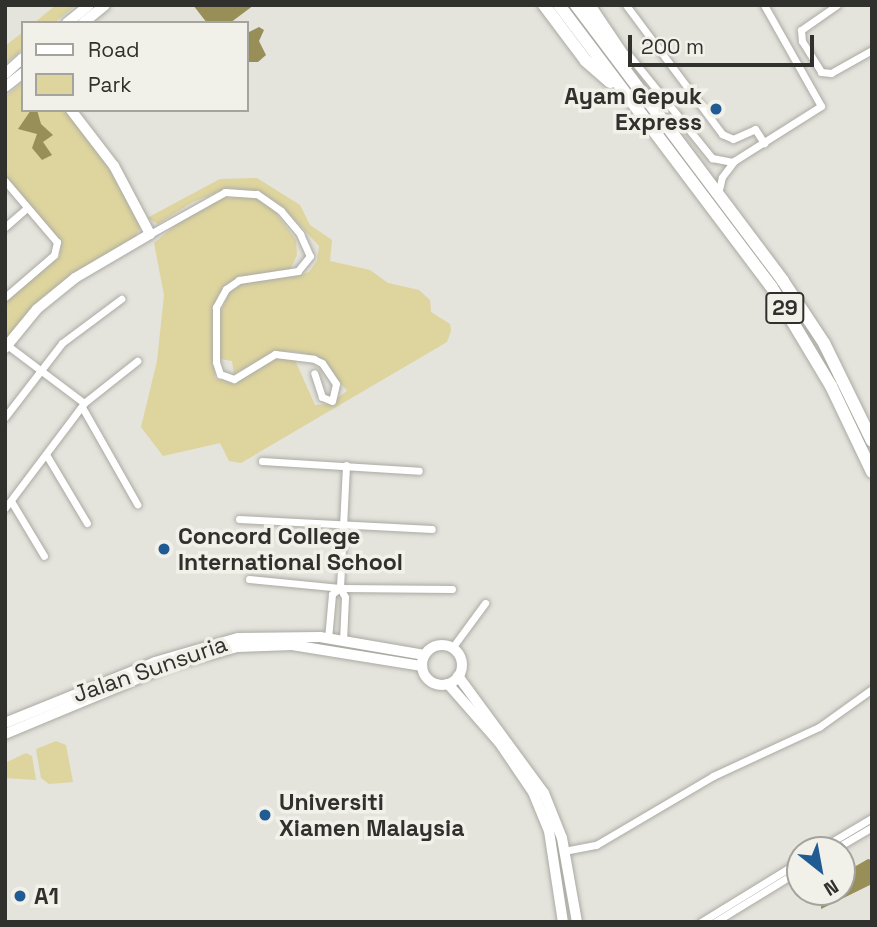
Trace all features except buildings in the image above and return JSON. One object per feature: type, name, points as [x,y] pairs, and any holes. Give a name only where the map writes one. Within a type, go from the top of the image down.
[{"type":"highway","points":[[544,5],[586,61],[635,106]]},
{"type":"highway","name":"29","points":[[558,5],[777,295],[831,386],[872,472]]},
{"type":"highway","name":"29","points":[[576,5],[653,105],[824,343],[872,441]]},
{"type":"highway","points":[[589,5],[613,36],[653,105]]},
{"type":"street","points":[[69,21],[89,5]]},
{"type":"street","points":[[626,5],[722,134],[733,139],[755,129],[764,144]]},
{"type":"street","points":[[718,195],[722,177],[733,162],[821,106],[764,5]]},
{"type":"street","points":[[836,5],[801,30],[802,41],[821,72],[838,71],[872,50]]},
{"type":"street","points":[[88,21],[103,7]]},
{"type":"street","points":[[613,36],[712,158],[733,162]]},
{"type":"street","points":[[5,74],[21,60]]},
{"type":"street","points":[[5,90],[21,75]]},
{"type":"street","points":[[5,90],[21,80]]},
{"type":"street","points":[[73,112],[114,166],[150,234]]},
{"type":"street","points":[[5,181],[55,236],[54,255],[5,297]]},
{"type":"street","points":[[137,504],[83,405],[42,369],[6,346],[37,310],[75,278],[225,192],[257,194],[281,211],[300,234],[310,256],[298,271],[239,280],[226,289],[216,307],[216,362],[220,374],[234,379],[275,354],[314,359],[336,384],[332,401],[322,397],[314,373]]},
{"type":"street","points":[[5,227],[27,208]]},
{"type":"street","points":[[5,417],[78,327],[121,299]]},
{"type":"street","points":[[44,556],[8,504],[47,456],[83,405],[137,361]]},
{"type":"street","points":[[47,456],[86,523]]},
{"type":"street","points":[[262,461],[419,471]]},
{"type":"street","points":[[343,641],[345,597],[340,588],[346,465]]},
{"type":"street","points":[[239,519],[432,529]]},
{"type":"street","points":[[249,579],[340,588],[452,589]]},
{"type":"street","points":[[328,639],[332,594],[340,588]]},
{"type":"street","points":[[452,648],[485,603]]},
{"type":"street","name":"Jalan Sunsuria","points":[[5,723],[156,662],[221,641],[254,635],[328,639],[424,655]]},
{"type":"street","name":"Jalan Sunsuria","points":[[5,734],[168,666],[237,647],[292,645],[422,666]]},
{"type":"street","points":[[448,684],[458,676],[462,663],[452,648],[440,645],[424,655],[422,666],[431,682],[448,684],[506,752],[538,803],[551,841],[563,922]]},
{"type":"street","points":[[458,676],[528,766],[559,827],[579,922]]},
{"type":"street","points":[[564,850],[596,845],[713,776],[819,727],[872,689]]},
{"type":"street","points":[[842,836],[872,818]]},
{"type":"street","points":[[856,836],[872,827]]},
{"type":"street","points":[[701,922],[786,870]]},
{"type":"street","points":[[715,922],[786,879]]},
{"type":"green space","points":[[56,5],[76,5],[56,21],[36,21]]},
{"type":"green space","points":[[21,34],[21,51],[5,64],[5,46]]},
{"type":"green space","points":[[21,84],[21,112],[68,112],[103,154],[140,220],[140,228],[135,237],[64,281],[5,341],[5,302],[60,256],[61,242],[5,176],[5,97]]},
{"type":"green space","points":[[257,178],[300,205],[310,225],[332,240],[330,261],[370,270],[388,283],[419,290],[430,300],[431,312],[450,324],[451,331],[447,342],[241,463],[229,461],[220,443],[163,456],[141,427],[157,361],[164,295],[154,243],[183,219],[223,198],[253,197],[273,209],[296,240],[297,255],[290,270],[236,278],[218,294],[212,328],[215,378],[234,384],[279,357],[295,360],[315,405],[329,404],[347,391],[319,358],[297,352],[274,351],[234,374],[232,361],[220,359],[219,316],[230,290],[245,283],[309,272],[317,261],[319,246],[283,207],[261,192],[228,188],[193,202],[158,224],[147,218],[220,179]]},
{"type":"green space","points":[[56,741],[66,745],[73,782],[49,784],[41,778],[36,749]]},
{"type":"green space","points":[[26,753],[32,756],[36,780],[5,778],[5,763]]},
{"type":"shaded area","points":[[193,5],[254,5],[233,21],[205,21]]},
{"type":"shaded area","points":[[259,27],[264,30],[259,41],[266,55],[258,62],[248,62],[248,32]]},
{"type":"shaded area","points":[[30,112],[38,112],[41,124],[53,135],[43,142],[52,155],[42,160],[32,148],[37,134],[18,129]]},
{"type":"shaded area","points":[[868,859],[872,860],[872,884],[856,892],[856,866]]},
{"type":"place","name":"Ayam Gepuk Express","points":[[716,109]]},
{"type":"place","name":"Concord College International School","points":[[164,549]]},
{"type":"place","name":"Universiti Xiamen Malaysia","points":[[265,815]]},
{"type":"place","name":"A1","points":[[20,896]]}]
